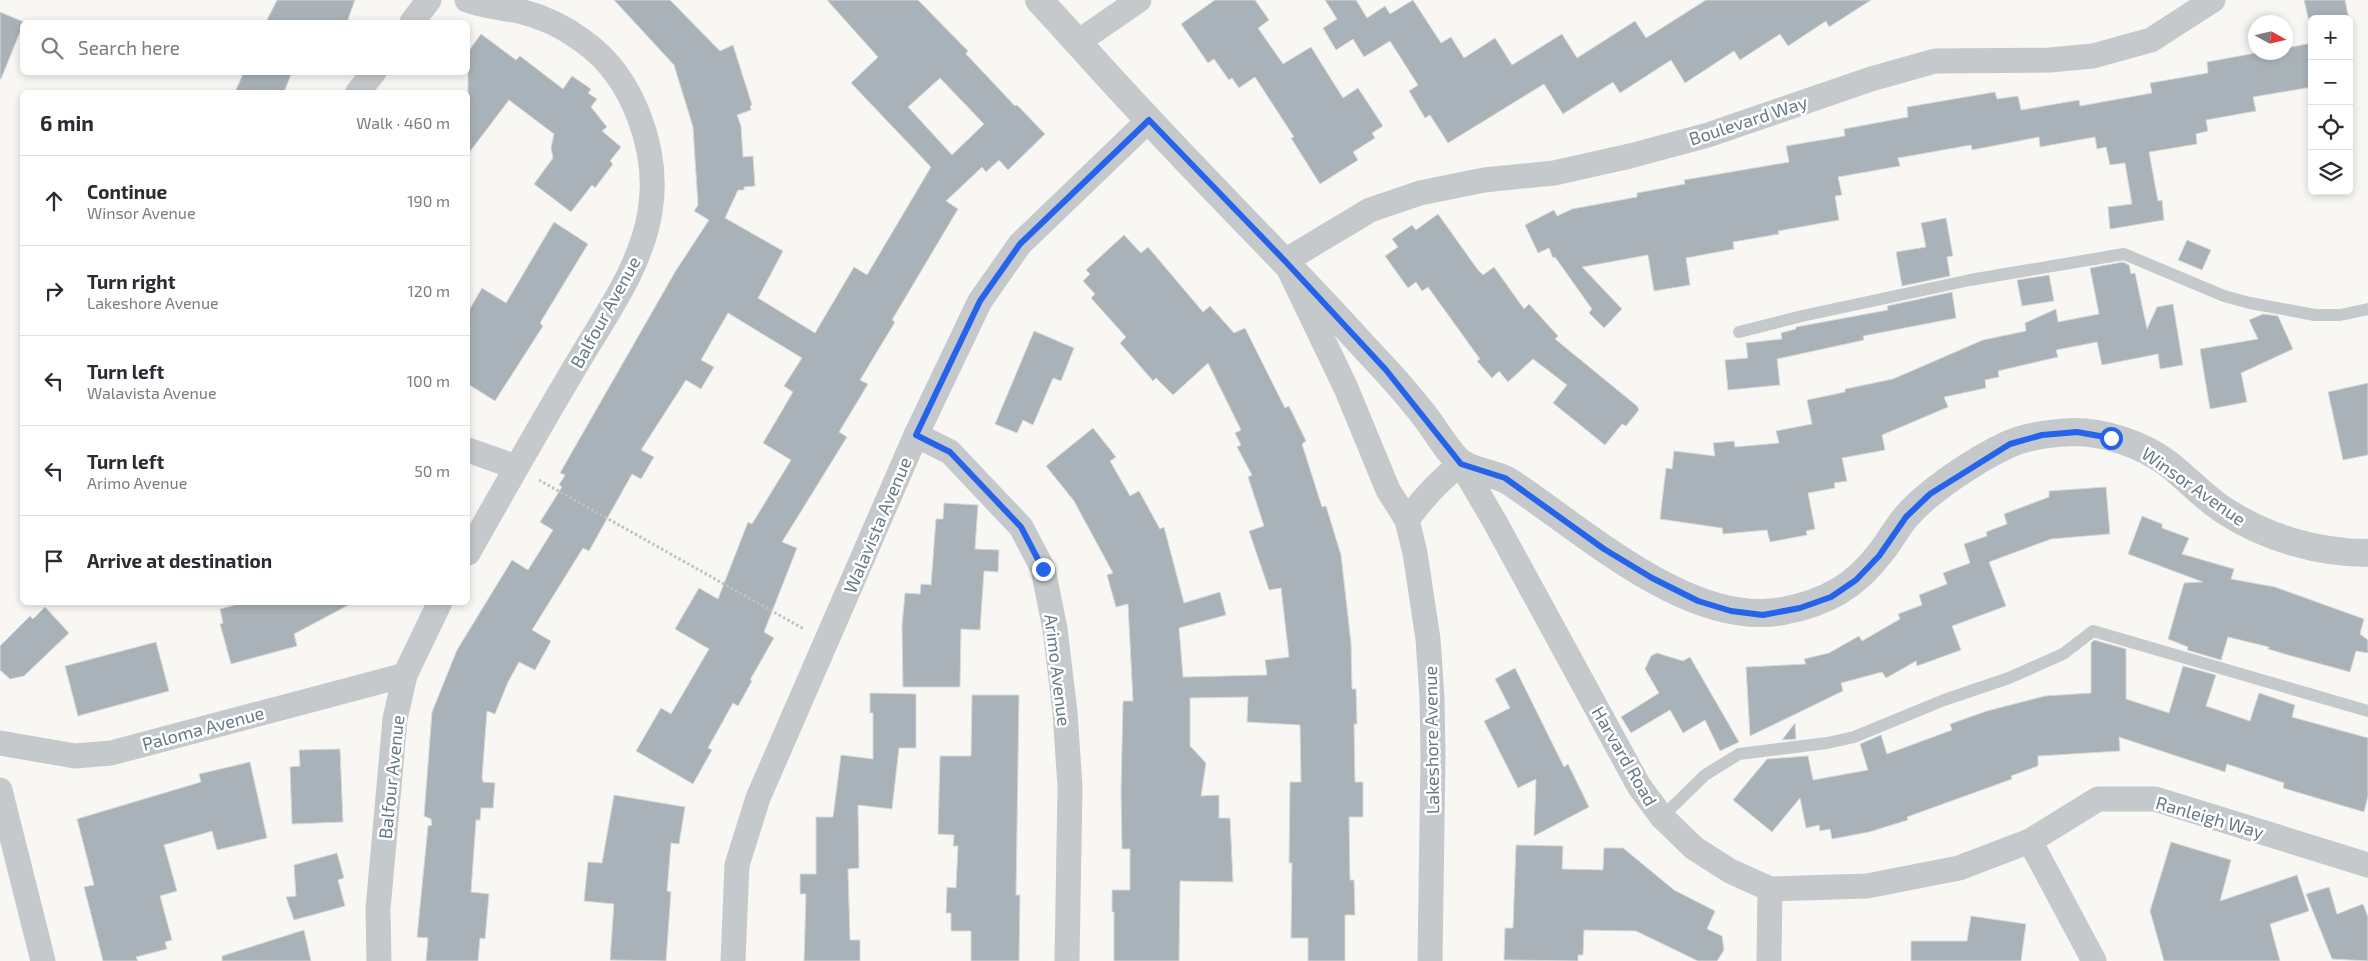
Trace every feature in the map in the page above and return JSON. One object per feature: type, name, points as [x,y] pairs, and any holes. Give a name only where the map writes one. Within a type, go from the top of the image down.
[{"type":"street","points":[[414,20],[429,0]]},
{"type":"street","name":"Balfour Avenue","points":[[467,0],[522,12],[554,22],[585,42],[612,70],[638,110],[652,165],[650,212],[640,250],[614,300],[470,550]]},
{"type":"street","name":"Lakeshore Avenue","points":[[1039,0],[1149,120],[1285,261],[1386,370],[1461,464]]},
{"type":"street","points":[[1078,42],[1139,0]]},
{"type":"street","name":"Boulevard Way","points":[[1285,261],[1370,210],[1420,193],[1484,180],[1554,173],[1630,156],[1708,134],[1871,79],[1935,61],[2050,60],[2093,56],[2151,40],[2213,0]]},
{"type":"street","points":[[360,90],[372,75]]},
{"type":"street","name":"Walavista Avenue","points":[[733,961],[737,865],[758,798],[916,435],[980,301],[1020,244],[1149,120]]},
{"type":"street","name":"Lakeshore Avenue","points":[[1285,261],[1346,388],[1388,490],[1407,520],[1415,553],[1428,639],[1432,698],[1430,961]]},
{"type":"street","name":"Winsor Avenue","points":[[1461,464],[1505,478],[1604,549],[1652,578],[1698,601],[1731,611],[1763,615],[1800,608],[1831,597],[1856,580],[1879,556],[1906,517],[1930,494],[2010,444],[2042,435],[2077,432],[2111,438],[2141,447],[2165,462],[2221,509],[2251,526],[2284,539],[2318,548],[2368,553]]},
{"type":"street","name":"Arimo Avenue","points":[[916,435],[950,452],[1021,527],[1043,569],[1055,629],[1065,712],[1070,787],[1067,961]]},
{"type":"street","points":[[470,451],[516,468]]},
{"type":"street","points":[[1407,520],[1443,477],[1461,464]]},
{"type":"street","name":"Harvard Road","points":[[1461,464],[1495,522],[1639,786],[1662,817],[1694,848],[1730,871],[1770,889],[1867,886],[1959,868],[2030,841]]},
{"type":"street","name":"Balfour Avenue","points":[[379,961],[378,909],[395,719],[404,675],[439,605]]},
{"type":"street","name":"Paloma Avenue","points":[[0,743],[74,756],[111,753],[404,675]]},
{"type":"street","points":[[0,790],[43,961]]},
{"type":"street","name":"Ranleigh Way","points":[[2030,841],[2098,799],[2155,799],[2368,865]]},
{"type":"street","points":[[2030,841],[2094,961]]},
{"type":"street","points":[[1769,961],[1770,889]]},
{"type":"lane","points":[[1739,332],[1802,316],[1970,280],[2124,254],[2224,296],[2259,305],[2315,315],[2340,315],[2368,309]]},
{"type":"lane","points":[[1662,817],[1705,775],[1739,754],[1827,743],[1854,737],[1944,700],[2009,678],[2063,654],[2093,631],[2368,711]]},
{"type":"path","points":[[516,468],[826,642]]},
{"type":"building","points":[[277,0],[355,0],[348,20],[267,20]]},
{"type":"building","points":[[614,0],[670,0],[720,51],[733,45],[752,105],[750,106],[751,110],[737,115],[741,126],[743,157],[753,156],[755,186],[744,187],[744,190],[738,190],[725,218],[783,251],[758,298],[815,333],[854,267],[867,275],[931,167],[851,83],[878,57],[827,0],[918,0],[968,51],[966,54],[1015,106],[1017,105],[1045,134],[1008,170],[999,160],[986,172],[982,167],[946,201],[958,209],[892,320],[895,322],[860,380],[868,384],[839,432],[847,437],[782,542],[797,548],[764,632],[774,638],[750,680],[752,681],[738,706],[733,703],[708,748],[712,750],[693,784],[636,751],[661,708],[671,714],[709,649],[675,629],[699,588],[718,599],[748,522],[752,524],[791,460],[763,443],[793,392],[784,386],[802,358],[728,313],[701,360],[714,367],[701,389],[686,380],[641,450],[654,457],[641,479],[632,474],[589,551],[583,548],[532,630],[551,641],[535,670],[519,662],[508,682],[495,714],[487,711],[482,778],[483,782],[495,783],[493,808],[481,808],[480,820],[476,820],[471,892],[489,894],[485,939],[480,938],[478,961],[426,961],[428,938],[417,937],[428,826],[432,825],[431,819],[424,816],[432,712],[457,650],[512,560],[528,570],[553,530],[540,522],[562,487],[559,485],[565,475],[560,473],[675,272],[709,220],[694,211],[698,205],[693,127],[674,65]],"holes":[[[940,78],[984,124],[952,155],[908,107]]]},
{"type":"building","points":[[1215,0],[1255,0],[1269,20],[1258,28],[1283,64],[1311,47],[1343,98],[1358,88],[1383,126],[1372,133],[1375,138],[1353,152],[1358,160],[1320,184],[1291,138],[1294,137],[1255,77],[1239,88],[1232,78],[1229,80],[1214,59],[1208,63],[1181,24]]},
{"type":"building","points":[[1325,0],[1356,0],[1367,18],[1385,6],[1390,14],[1413,0],[1441,43],[1451,37],[1464,58],[1495,38],[1512,65],[1562,34],[1577,58],[1635,21],[1646,38],[1706,0],[1871,0],[1829,27],[1826,21],[1788,46],[1780,34],[1740,60],[1734,51],[1685,83],[1671,60],[1620,93],[1613,82],[1563,114],[1544,84],[1448,143],[1430,115],[1425,118],[1409,91],[1418,85],[1390,41],[1364,57],[1353,39],[1336,50],[1323,28],[1337,19]]},
{"type":"building","points":[[2304,0],[2345,0],[2348,15],[2308,15],[2308,18]]},
{"type":"building","points":[[0,12],[20,20],[20,32],[0,79]]},
{"type":"building","points":[[481,34],[516,60],[520,56],[563,89],[572,76],[591,89],[588,93],[597,99],[591,107],[607,127],[602,131],[621,147],[610,161],[613,164],[595,188],[592,185],[571,212],[534,184],[553,158],[551,148],[554,134],[509,100],[470,151],[470,90],[468,90],[468,75],[470,75],[470,49]]},
{"type":"building","points":[[2308,44],[2308,88],[2253,97],[2256,111],[2206,120],[2208,131],[2196,134],[2197,144],[2149,152],[2158,201],[2162,200],[2164,220],[2110,229],[2108,207],[2132,204],[2125,163],[2110,165],[2106,147],[2097,149],[2095,137],[2040,147],[2039,137],[1972,150],[1971,145],[1898,158],[1900,166],[1838,177],[1842,195],[1835,196],[1839,220],[1778,231],[1779,234],[1733,242],[1734,249],[1686,258],[1690,285],[1654,291],[1648,255],[1582,267],[1622,309],[1604,328],[1589,313],[1592,309],[1555,257],[1553,258],[1549,248],[1538,253],[1525,225],[1554,210],[1557,216],[1572,209],[1637,197],[1637,193],[1685,184],[1684,180],[1789,162],[1786,146],[1845,136],[1844,129],[1908,117],[1907,107],[1995,92],[1997,99],[2018,96],[2021,110],[2079,100],[2080,106],[2152,93],[2150,83],[2208,73],[2207,62],[2248,54],[2248,60],[2293,60],[2293,47]]},
{"type":"building","points":[[243,75],[291,75],[285,90],[236,90]]},
{"type":"building","points":[[1438,214],[1483,275],[1494,267],[1524,309],[1529,304],[1558,336],[1555,339],[1637,406],[1639,410],[1626,426],[1622,424],[1605,445],[1553,403],[1567,385],[1533,359],[1508,382],[1499,371],[1492,378],[1477,361],[1480,359],[1428,287],[1422,291],[1416,282],[1408,288],[1385,256],[1398,247],[1392,239],[1412,225],[1416,230]]},
{"type":"building","points":[[1946,218],[1953,256],[1947,257],[1950,276],[1902,286],[1896,252],[1926,247],[1921,223]]},
{"type":"building","points":[[554,222],[588,244],[540,323],[543,326],[495,401],[470,385],[470,309],[482,288],[506,303]]},
{"type":"building","points":[[1124,235],[1141,253],[1148,247],[1203,312],[1210,306],[1234,333],[1245,328],[1285,408],[1289,406],[1306,441],[1302,444],[1322,507],[1326,506],[1341,555],[1351,643],[1352,689],[1356,689],[1357,724],[1354,724],[1355,782],[1363,782],[1363,817],[1349,817],[1350,880],[1354,880],[1355,915],[1345,915],[1345,961],[1308,961],[1308,938],[1291,938],[1292,863],[1289,863],[1290,782],[1301,782],[1300,725],[1247,722],[1248,697],[1190,698],[1190,746],[1206,763],[1201,796],[1219,795],[1219,818],[1230,818],[1233,882],[1180,881],[1179,961],[1114,961],[1112,890],[1130,890],[1130,849],[1122,849],[1121,791],[1123,701],[1133,701],[1128,604],[1116,607],[1107,575],[1113,573],[1074,501],[1046,466],[1093,428],[1116,457],[1110,461],[1130,496],[1139,491],[1160,529],[1164,527],[1184,603],[1220,592],[1226,615],[1179,628],[1183,677],[1267,675],[1265,660],[1289,657],[1281,588],[1269,590],[1249,531],[1264,526],[1248,477],[1252,475],[1237,447],[1241,445],[1235,433],[1241,430],[1208,363],[1173,395],[1156,378],[1153,381],[1120,343],[1126,337],[1091,298],[1095,294],[1083,281],[1090,274],[1086,270]]},
{"type":"building","points":[[2187,240],[2211,250],[2202,270],[2178,260]]},
{"type":"building","points":[[2123,262],[2129,265],[2131,274],[2135,273],[2147,329],[2157,307],[2173,304],[2183,365],[2160,369],[2158,354],[2102,365],[2097,342],[2056,350],[2058,357],[1998,371],[1999,377],[1985,380],[1986,388],[1944,397],[1948,407],[1882,435],[1885,450],[1842,458],[1847,481],[1834,483],[1835,488],[1808,493],[1815,529],[1806,531],[1807,535],[1770,542],[1767,530],[1723,534],[1722,528],[1660,519],[1666,468],[1672,469],[1674,451],[1715,456],[1713,443],[1734,441],[1735,447],[1779,443],[1776,431],[1812,424],[1807,400],[1845,392],[1845,389],[1893,379],[1983,340],[2026,331],[2025,323],[2056,309],[2058,322],[2099,314],[2090,268]]},
{"type":"building","points":[[2049,275],[2054,301],[2022,306],[2017,280]]},
{"type":"building","points":[[1952,292],[1956,318],[1863,336],[1864,340],[1777,359],[1780,385],[1728,390],[1725,360],[1748,358],[1746,343],[1782,339],[1781,333],[1796,329],[1796,327],[1888,310],[1887,306]]},
{"type":"building","points":[[2263,314],[2278,316],[2293,349],[2241,373],[2247,402],[2210,409],[2200,349],[2258,339],[2249,320]]},
{"type":"building","points":[[1034,331],[1074,348],[1061,381],[1053,378],[1033,425],[1023,420],[1017,433],[995,424]]},
{"type":"building","points":[[2368,383],[2368,455],[2343,460],[2328,392]]},
{"type":"building","points":[[2106,487],[2110,534],[2051,539],[1989,562],[2006,606],[1952,626],[1961,650],[1917,666],[1916,661],[1886,678],[1882,672],[1841,683],[1843,691],[1750,736],[1746,667],[1806,664],[1804,659],[1829,653],[1859,636],[1862,641],[1900,619],[1898,614],[1922,605],[1919,595],[1947,584],[1943,573],[1970,563],[1964,544],[1987,536],[1986,532],[2007,524],[2004,514],[2049,497],[2049,491]]},
{"type":"building","points":[[944,503],[978,505],[975,549],[999,550],[998,572],[984,571],[980,630],[961,629],[960,687],[903,687],[902,625],[905,593],[920,594],[921,584],[931,585],[936,519],[943,519]]},
{"type":"building","points":[[2142,516],[2162,524],[2162,528],[2189,538],[2182,554],[2234,569],[2231,579],[2275,587],[2364,619],[2360,634],[2368,640],[2368,653],[2356,651],[2350,672],[2268,649],[2269,647],[2228,637],[2221,660],[2187,650],[2188,647],[2168,639],[2184,583],[2203,582],[2128,554]]},
{"type":"building","points":[[235,605],[348,605],[294,634],[297,646],[231,664],[220,624],[223,623],[220,609]]},
{"type":"building","points":[[45,607],[69,633],[24,676],[10,679],[0,670],[0,646],[30,616],[33,619]]},
{"type":"building","points":[[2094,640],[2126,649],[2126,699],[2169,713],[2183,666],[2216,675],[2206,706],[2250,721],[2259,693],[2295,705],[2292,717],[2368,738],[2368,796],[2364,812],[2283,788],[2284,783],[2227,764],[2225,772],[2119,737],[2120,751],[2038,756],[2038,766],[2011,776],[2012,779],[1907,817],[1908,820],[1869,832],[1832,839],[1830,829],[1820,831],[1819,825],[1806,828],[1800,798],[1772,832],[1733,800],[1767,759],[1808,756],[1813,780],[1868,770],[1860,744],[1881,735],[1887,754],[1952,730],[1950,724],[1987,711],[2045,696],[2091,693],[2091,643]]},
{"type":"building","points":[[156,642],[169,691],[78,716],[65,666]]},
{"type":"building","points":[[1657,653],[1683,661],[1690,657],[1739,742],[1720,751],[1705,720],[1683,733],[1670,710],[1631,733],[1621,717],[1659,693],[1645,669],[1651,656]]},
{"type":"building","points":[[1515,668],[1564,767],[1568,764],[1589,807],[1534,836],[1536,779],[1518,788],[1484,721],[1510,708],[1495,679]]},
{"type":"building","points":[[870,693],[916,694],[916,748],[899,748],[892,809],[858,805],[859,868],[848,869],[850,940],[860,940],[860,961],[804,961],[806,894],[800,894],[800,874],[816,874],[816,817],[833,817],[841,755],[873,759],[873,713],[870,713]]},
{"type":"building","points":[[972,695],[1019,695],[1016,895],[1020,895],[1019,961],[971,961],[971,931],[951,931],[951,913],[946,913],[947,887],[956,888],[958,846],[953,846],[954,835],[938,834],[940,756],[971,756]]},
{"type":"building","points":[[1795,723],[1796,739],[1782,740]]},
{"type":"building","points":[[340,749],[343,822],[292,824],[290,767],[300,766],[299,750]]},
{"type":"building","points":[[250,762],[267,838],[217,850],[212,831],[164,845],[177,891],[160,896],[172,940],[165,942],[167,949],[136,957],[138,961],[103,961],[84,887],[94,885],[77,819],[201,782],[199,774]]},
{"type":"building","points":[[614,795],[685,807],[679,844],[671,843],[667,891],[671,892],[666,961],[610,960],[614,904],[584,901],[588,862],[602,863]]},
{"type":"building","points":[[2171,842],[2231,860],[2220,901],[2297,875],[2309,911],[2270,924],[2280,961],[2164,961],[2150,911]]},
{"type":"building","points":[[1516,845],[1563,846],[1562,869],[1603,870],[1604,848],[1623,848],[1674,890],[1715,911],[1707,929],[1722,936],[1724,950],[1717,961],[1698,961],[1636,931],[1584,930],[1583,955],[1578,955],[1578,961],[1504,960],[1505,928],[1513,928]]},
{"type":"building","points":[[337,853],[344,878],[338,880],[345,906],[294,920],[286,897],[296,896],[294,865]]},
{"type":"building","points":[[2329,887],[2337,914],[2363,904],[2368,917],[2368,961],[2332,959],[2306,894]]},
{"type":"building","points":[[1971,916],[2026,924],[2021,961],[1911,961],[1911,941],[1967,941]]},
{"type":"building","points":[[304,930],[311,961],[222,961],[222,956]]},
{"type":"route","points":[[1043,569],[1021,527],[950,452],[916,435],[980,301],[1020,244],[1149,120],[1285,261],[1386,370],[1461,464],[1505,478],[1604,549],[1652,578],[1698,601],[1731,611],[1763,615],[1800,608],[1831,597],[1856,580],[1879,556],[1906,517],[1930,494],[2010,444],[2042,435],[2077,432],[2111,438]]}]
